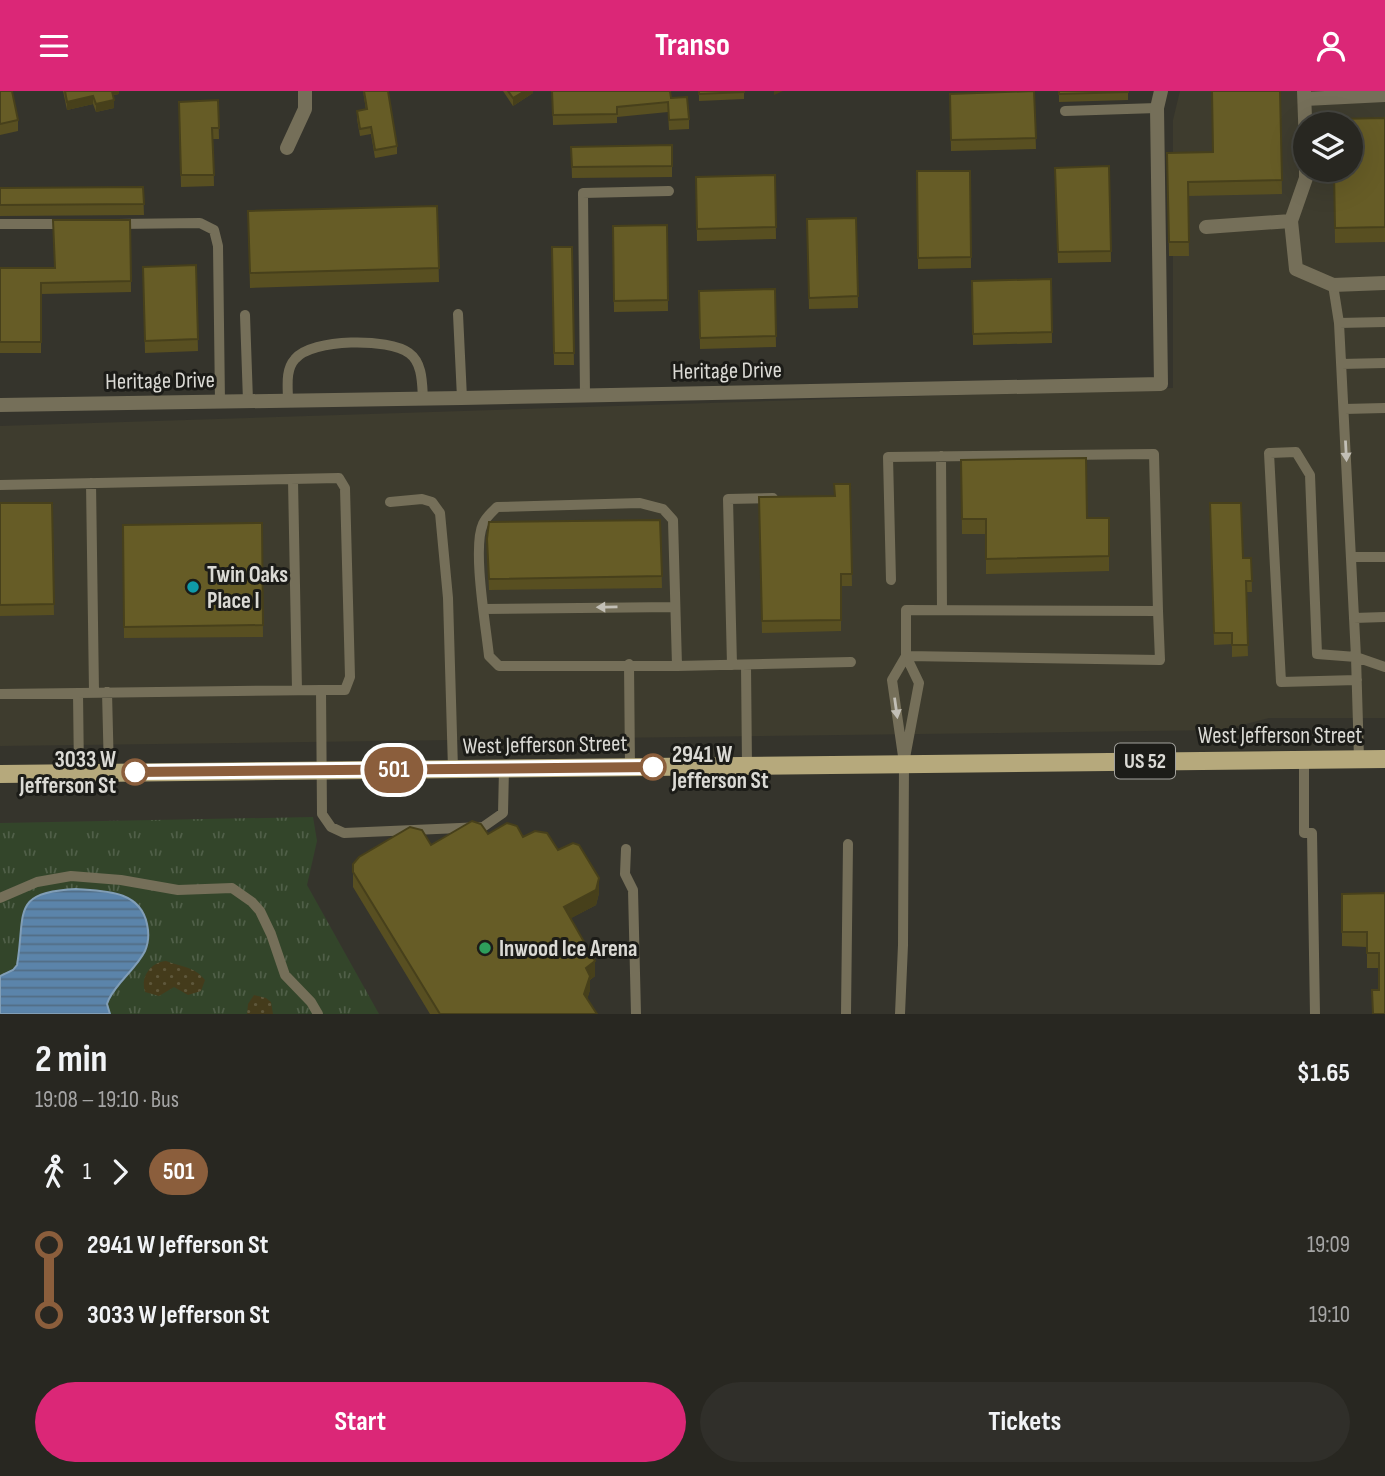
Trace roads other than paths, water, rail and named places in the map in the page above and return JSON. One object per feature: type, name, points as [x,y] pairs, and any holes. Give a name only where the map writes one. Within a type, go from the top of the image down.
[{"type":"main road","name":"West Jefferson Street","points":[[0,775],[1385,759]]},
{"type":"street","points":[[287,148],[305,109],[305,91]]},
{"type":"street","name":"Heritage Drive","points":[[0,405],[1161,384],[1157,108],[1161,91]]},
{"type":"street","points":[[1304,95],[1385,95]]},
{"type":"street","points":[[1305,182],[1291,221],[1296,269],[1333,285],[1385,283]]},
{"type":"street","points":[[1206,226],[1291,221]]},
{"type":"lane","points":[[1065,111],[1157,108]]},
{"type":"lane","points":[[585,396],[583,193],[669,191]]},
{"type":"lane","points":[[107,224],[200,223],[214,230],[218,246],[220,402]]},
{"type":"lane","points":[[0,225],[80,224]]},
{"type":"lane","points":[[1333,285],[1339,323],[1359,759]]},
{"type":"lane","points":[[458,314],[462,398]]},
{"type":"lane","points":[[245,316],[248,401]]},
{"type":"lane","points":[[1339,323],[1385,323]]},
{"type":"lane","points":[[288,401],[288,370],[295,358],[310,348],[366,342],[409,353],[419,365],[423,399]]},
{"type":"lane","points":[[1341,364],[1385,363]]},
{"type":"lane","points":[[1343,409],[1385,408]]},
{"type":"lane","points":[[1357,680],[1281,682],[1269,453],[1296,452],[1310,475],[1317,654],[1356,657],[1385,667]]},
{"type":"lane","points":[[891,580],[888,457],[1154,454],[1160,660],[906,656]]},
{"type":"lane","points":[[941,456],[942,610]]},
{"type":"lane","points":[[0,485],[339,478],[345,488],[349,677],[345,690],[0,694]]},
{"type":"lane","points":[[293,480],[297,690]]},
{"type":"lane","points":[[91,483],[94,692]]},
{"type":"lane","points":[[732,665],[728,499],[782,497]]},
{"type":"lane","points":[[390,502],[422,499],[432,502],[440,513],[448,598],[453,769]]},
{"type":"lane","points":[[677,666],[673,520],[663,509],[640,503],[497,507],[482,525],[479,557],[489,656],[499,666],[677,666],[851,662]]},
{"type":"lane","points":[[1351,557],[1385,557]]},
{"type":"lane","points":[[484,609],[675,607]]},
{"type":"lane","points":[[904,763],[919,683],[906,656],[906,610],[1158,611]]},
{"type":"lane","points":[[1354,618],[1385,617]]},
{"type":"lane","points":[[900,1014],[904,763],[892,680],[906,656]]},
{"type":"lane","points":[[629,664],[630,767]]},
{"type":"lane","points":[[746,665],[747,766]]},
{"type":"lane","points":[[321,690],[322,814],[331,827],[344,833],[483,827],[503,813],[504,769]]},
{"type":"lane","points":[[107,692],[108,773]]},
{"type":"lane","points":[[78,693],[79,773]]},
{"type":"lane","points":[[1304,760],[1304,833],[1312,833],[1315,1014]]},
{"type":"lane","points":[[846,1014],[848,844]]},
{"type":"lane","points":[[626,849],[625,873],[633,890],[636,1014]]},
{"type":"lane","points":[[0,898],[37,882],[71,876],[121,880],[178,890],[232,888],[253,902],[260,911],[285,975],[311,1002],[318,1014]]},
{"type":"water","points":[[76,889],[109,892],[129,899],[137,904],[147,924],[145,951],[109,999],[107,1004],[110,1014],[0,1014],[0,976],[17,965],[25,909],[40,895]]},
{"type":"place","name":"Twin Oaks Place I","points":[[193,587]]},
{"type":"place","name":"2941 W Jefferson St","points":[[653,767]]},
{"type":"place","name":"3033 W Jefferson St","points":[[135,772]]},
{"type":"place","name":"Inwood Ice Arena","points":[[485,948]]}]
